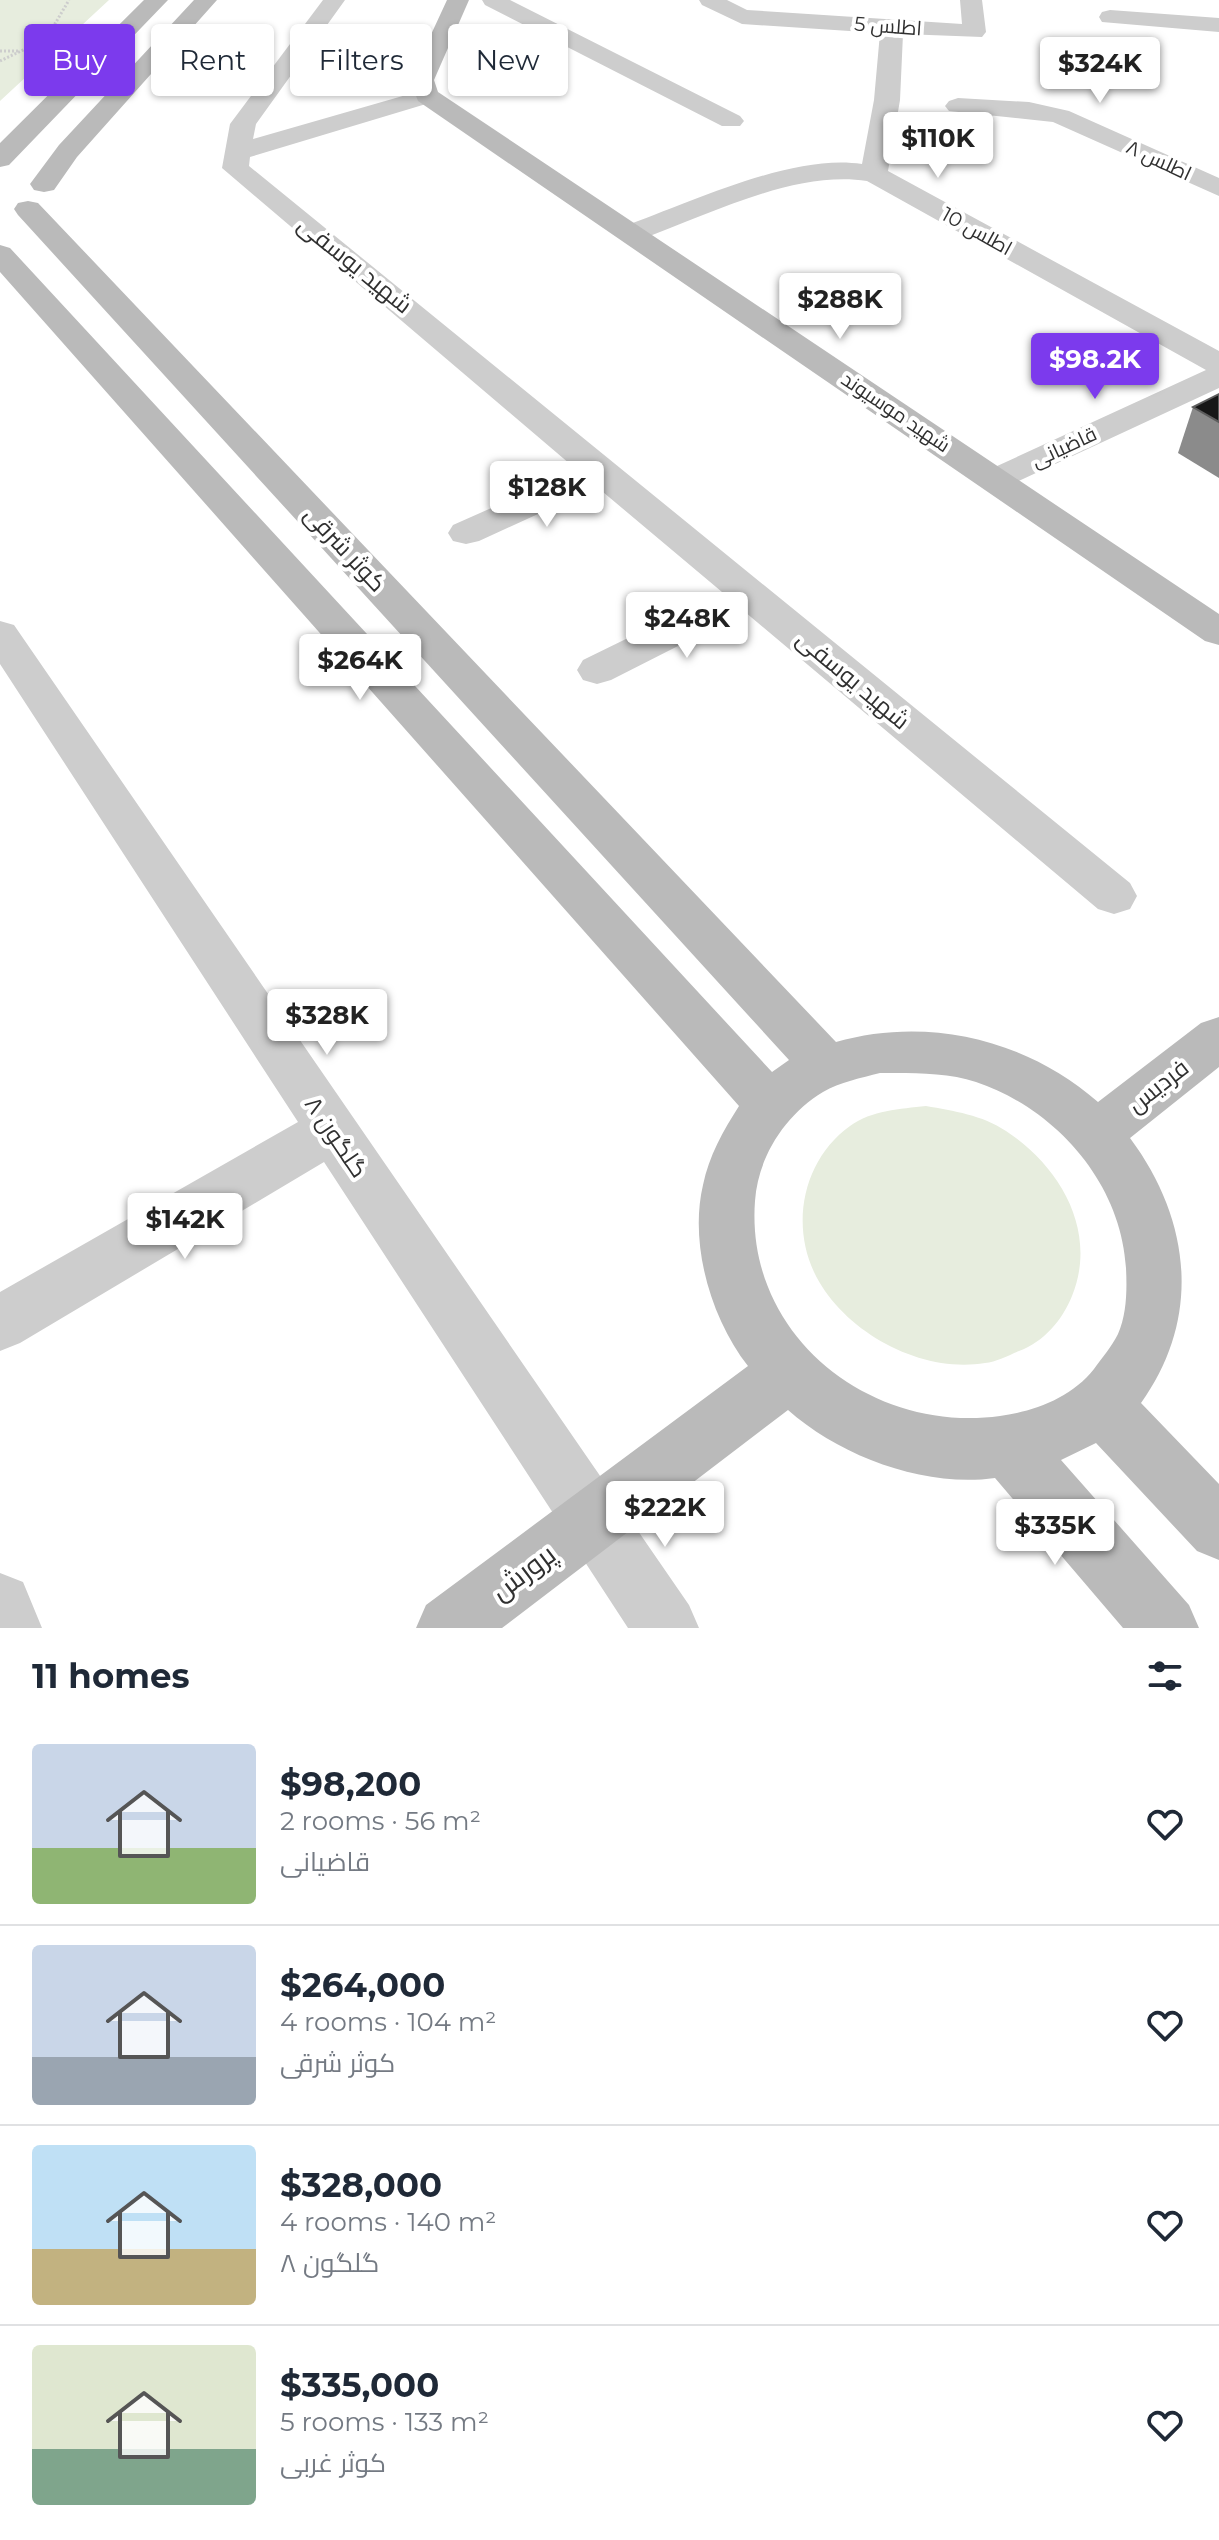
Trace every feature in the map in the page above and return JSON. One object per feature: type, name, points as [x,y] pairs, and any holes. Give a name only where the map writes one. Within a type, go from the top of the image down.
[{"type":"main road","points":[[0,159],[43,112],[157,0]]},
{"type":"main road","points":[[24,203],[206,0]]},
{"type":"main road","points":[[432,69],[458,0]]},
{"type":"main road","name":"شهید موسیوند","points":[[432,93],[632,233],[1219,632]]},
{"type":"main road","points":[[0,176],[19,175],[24,203]]},
{"type":"main road","name":"کوثر شرقی","points":[[24,203],[826,1066]]},
{"type":"main road","points":[[0,254],[770,1105]]},
{"type":"main road","name":"فردیس","points":[[1096,1134],[1219,1038]]},
{"type":"main road","points":[[880,1052],[952,1055],[994,1066],[1049,1094],[1096,1134],[1132,1185],[1153,1242],[1156,1302],[1139,1358],[1102,1405],[1059,1433],[1009,1448],[950,1450],[891,1437],[836,1409],[789,1372],[749,1317],[727,1259],[725,1200],[740,1147],[770,1105],[796,1082],[826,1066],[880,1052]]},
{"type":"main road","name":"پرورش","points":[[449,1628],[789,1372]]},
{"type":"main road","points":[[1102,1405],[1219,1529]]},
{"type":"main road","points":[[1009,1448],[1166,1628]]},
{"type":"street","points":[[334,0],[243,124],[238,152],[402,96]]},
{"type":"street","points":[[493,0],[731,121]]},
{"type":"street","name":"اطلس 5","points":[[710,0],[742,17],[974,32],[971,0]]},
{"type":"street","points":[[1193,0],[1208,25]]},
{"type":"street","points":[[1110,17],[1208,25]]},
{"type":"street","points":[[874,174],[887,100],[892,26]]},
{"type":"street","name":"اطلس ۸","points":[[958,106],[1029,110],[1060,116],[1219,188]]},
{"type":"street","name":"شهید یوسفی","points":[[238,152],[235,168],[1114,896]]},
{"type":"street","name":"اطلس 10","points":[[632,233],[793,175],[841,169],[874,174],[1219,364]]},
{"type":"street","name":"قاضیانی","points":[[996,479],[1219,376]]},
{"type":"street","points":[[466,533],[604,471]]},
{"type":"street","points":[[597,670],[749,594]]},
{"type":"street","name":"گلگون ۸","points":[[3,644],[591,1521],[666,1628]]},
{"type":"street","points":[[0,1323],[331,1130]]},
{"type":"street","points":[[0,1605],[9,1628]]},
{"type":"path","points":[[0,61],[46,39],[69,0]]},
{"type":"path","points":[[0,51],[23,51]]},
{"type":"green space","points":[[0,0],[109,0],[83,24],[24,24],[24,79],[0,101]]},
{"type":"green space","points":[[926,1106],[987,1121],[1026,1146],[1058,1182],[1077,1225],[1079,1272],[1063,1313],[1052,1329],[1037,1342],[994,1361],[960,1365],[935,1362],[886,1344],[843,1313],[814,1272],[807,1252],[803,1232],[806,1192],[822,1155],[835,1139],[850,1126],[868,1117],[886,1111]]},
{"type":"building","points":[[1219,394],[1219,422],[1193,407]]}]
